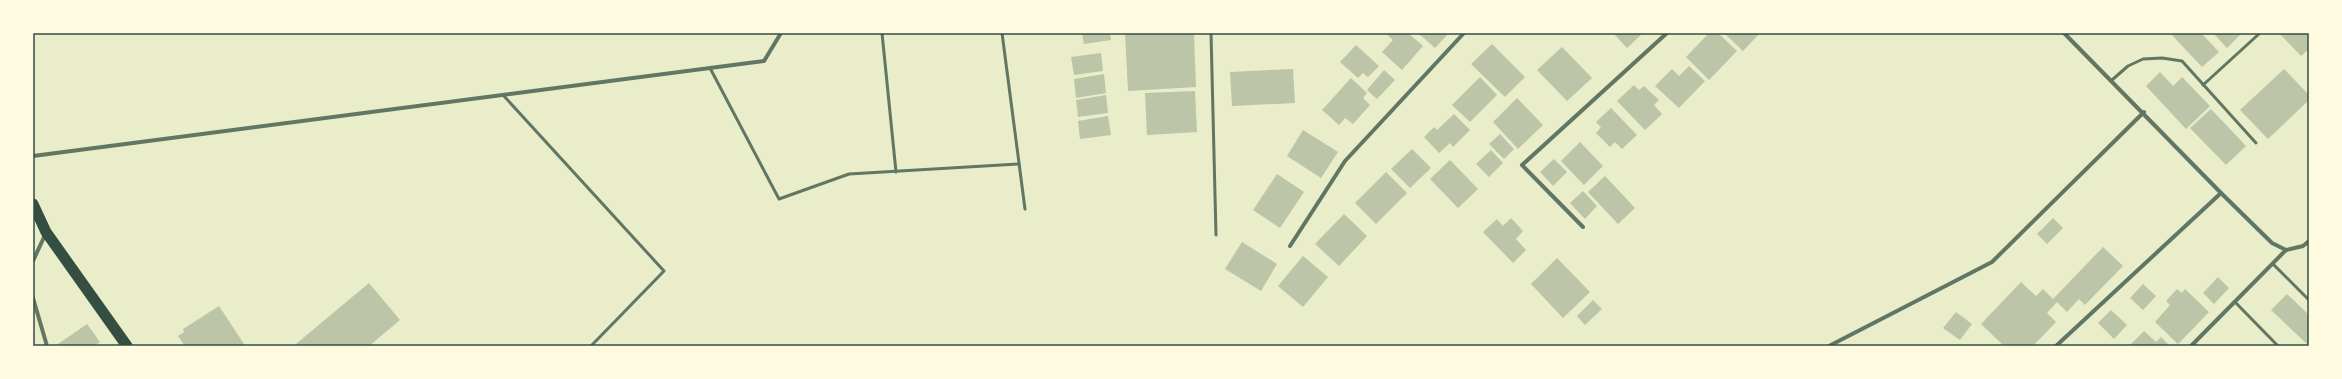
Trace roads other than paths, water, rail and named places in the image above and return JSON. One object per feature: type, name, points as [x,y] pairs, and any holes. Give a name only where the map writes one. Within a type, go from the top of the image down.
[{"type":"highway","points":[[33,204],[46,232],[127,346]]},
{"type":"street","points":[[33,156],[764,61],[781,33]]},
{"type":"street","points":[[1290,246],[1345,161],[1464,33]]},
{"type":"street","points":[[1583,227],[1522,165],[1667,33]]},
{"type":"street","points":[[2064,33],[2144,112],[2221,193],[2272,243],[2286,250]]},
{"type":"street","points":[[1829,346],[1992,262],[2144,112]]},
{"type":"street","points":[[2056,346],[2221,193]]},
{"type":"street","points":[[33,261],[46,232]]},
{"type":"street","points":[[2191,346],[2286,250],[2303,246],[2309,241]]},
{"type":"street","points":[[33,298],[47,346]]},
{"type":"lane","points":[[882,33],[896,172]]},
{"type":"lane","points":[[1002,33],[1025,208]]},
{"type":"lane","points":[[1211,33],[1216,235]]},
{"type":"lane","points":[[2204,85],[2260,33]]},
{"type":"lane","points":[[2112,80],[2128,66],[2143,59],[2162,58],[2182,61],[2256,143]]},
{"type":"lane","points":[[710,68],[779,200],[849,174],[1019,164]]},
{"type":"lane","points":[[503,95],[664,271],[591,346]]},
{"type":"lane","points":[[2273,264],[2309,300]]},
{"type":"lane","points":[[2235,302],[2278,346]]}]
